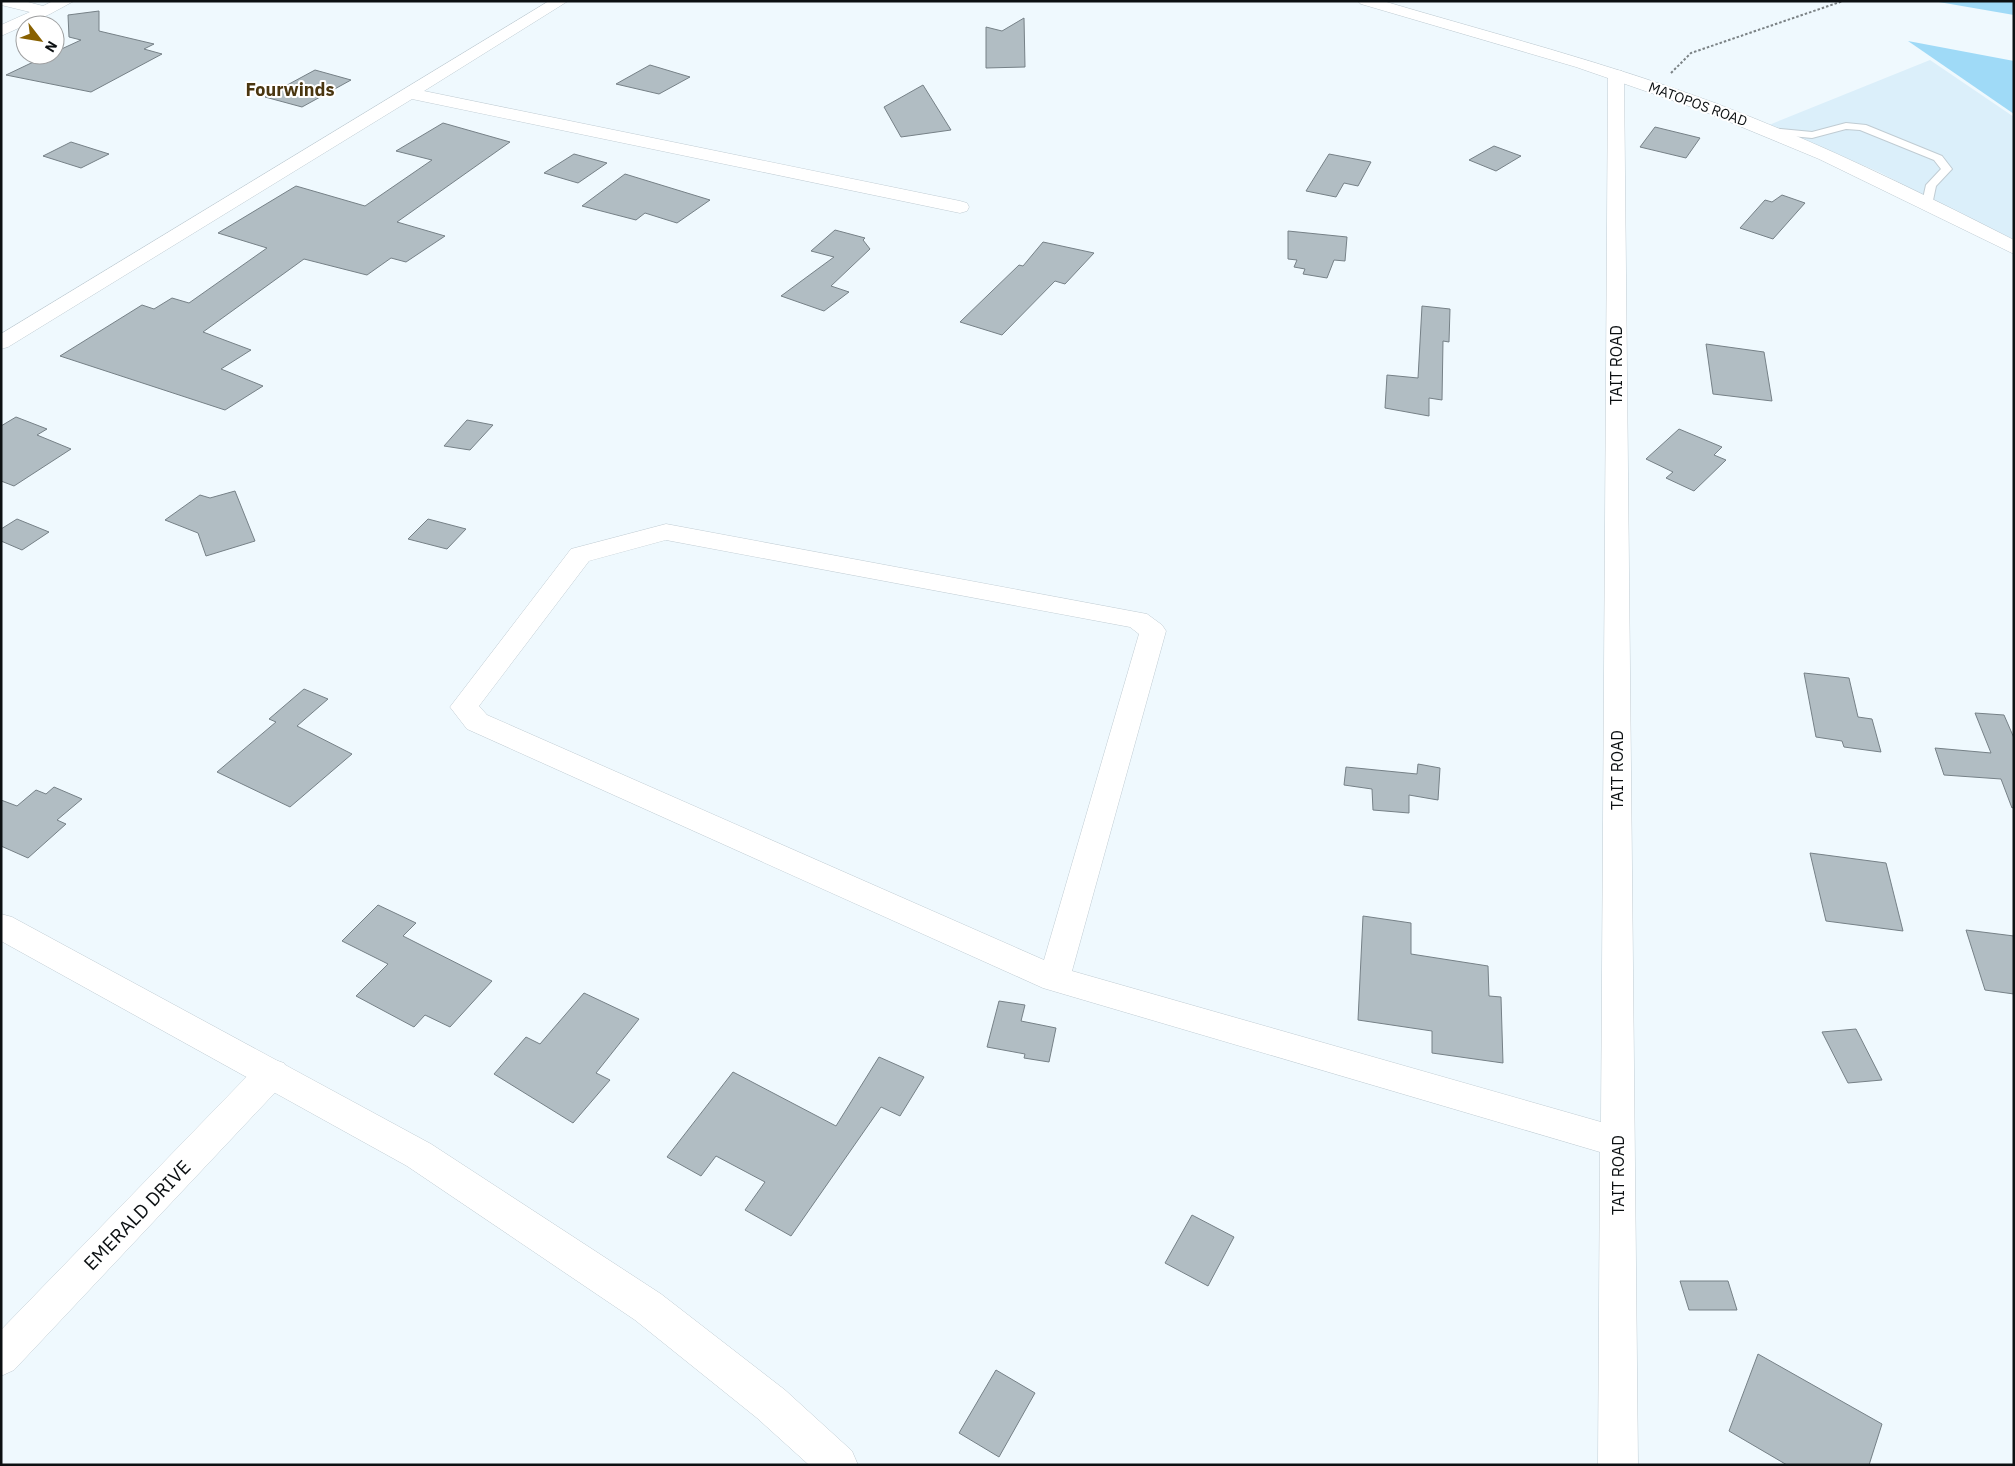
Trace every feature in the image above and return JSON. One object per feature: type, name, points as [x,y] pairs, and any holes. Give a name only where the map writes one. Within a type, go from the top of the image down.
[{"type":"street","points":[[3,1],[45,11]]},
{"type":"street","points":[[1,31],[66,1]]},
{"type":"street","points":[[1,343],[560,1]]},
{"type":"street","name":"MATOPOS ROAD","points":[[1366,1],[1616,75],[1770,131],[1867,173],[2014,248]]},
{"type":"street","name":"TAIT ROAD","points":[[1616,75],[1618,1465]]},
{"type":"street","points":[[409,93],[960,207]]},
{"type":"street","points":[[1054,979],[1152,632],[1138,620],[666,532],[580,555],[464,706],[477,722],[1054,979],[1618,1142]]},
{"type":"street","points":[[1,926],[419,1155],[648,1307],[771,1404],[838,1465]]},
{"type":"street","name":"EMERALD DRIVE","points":[[1,1358],[272,1073]]},
{"type":"lane","points":[[1770,131],[1812,135],[1846,126],[1862,128],[1938,158],[1947,169],[1931,185],[1928,203]]},
{"type":"path","points":[[1655,88],[1691,53],[1843,1]]},
{"type":"shaded area","points":[[1933,1],[2014,1],[2014,15]]},
{"type":"shaded area","points":[[1908,41],[2014,61],[2014,114]]},
{"type":"shaded area","points":[[1930,60],[2014,117],[2014,242],[1879,172],[1769,125]]},
{"type":"building","points":[[99,11],[99,31],[154,44],[144,49],[162,54],[91,92],[6,75],[27,65],[65,65],[65,47],[81,40],[69,37],[68,15]]},
{"type":"building","points":[[1024,18],[1025,67],[986,68],[986,27],[1002,31]]},
{"type":"building","points":[[650,65],[690,77],[659,94],[616,84]]},
{"type":"building","points":[[315,70],[351,80],[302,107],[265,97]]},
{"type":"building","points":[[923,85],[951,130],[901,137],[884,107]]},
{"type":"building","points":[[443,123],[510,142],[397,222],[445,236],[406,262],[391,258],[367,275],[304,259],[203,332],[251,350],[221,369],[263,386],[225,410],[60,356],[142,305],[154,309],[172,298],[189,303],[267,248],[218,233],[296,186],[365,206],[432,160],[396,151]]},
{"type":"building","points":[[1655,127],[1700,138],[1686,158],[1640,147]]},
{"type":"building","points":[[71,142],[109,154],[81,168],[43,156]]},
{"type":"building","points":[[1494,146],[1521,156],[1496,171],[1469,160]]},
{"type":"building","points":[[574,154],[607,163],[578,183],[544,173]]},
{"type":"building","points":[[1329,154],[1371,162],[1358,186],[1344,183],[1336,197],[1306,191]]},
{"type":"building","points":[[625,174],[710,200],[677,223],[645,213],[636,220],[582,206]]},
{"type":"building","points":[[1782,195],[1805,203],[1773,239],[1740,228],[1765,200],[1772,202]]},
{"type":"building","points":[[835,230],[865,238],[863,240],[870,249],[831,286],[849,292],[824,311],[781,296],[834,257],[811,251]]},
{"type":"building","points":[[1288,231],[1347,237],[1345,261],[1334,260],[1327,278],[1303,274],[1305,269],[1294,267],[1297,260],[1288,259]]},
{"type":"building","points":[[1043,242],[1094,253],[1065,284],[1055,281],[1002,335],[960,322],[1019,265],[1023,266]]},
{"type":"building","points":[[1422,306],[1450,309],[1449,342],[1443,341],[1442,400],[1429,398],[1429,416],[1385,408],[1387,375],[1418,378]]},
{"type":"building","points":[[1706,344],[1764,352],[1772,401],[1713,394]]},
{"type":"building","points":[[16,417],[47,429],[37,435],[71,449],[14,486],[1,481],[1,426]]},
{"type":"building","points":[[467,420],[493,425],[470,450],[444,446]]},
{"type":"building","points":[[1679,429],[1722,447],[1714,455],[1726,460],[1694,491],[1666,478],[1673,472],[1646,459]]},
{"type":"building","points":[[235,491],[255,541],[206,556],[198,533],[165,520],[200,495],[210,498]]},
{"type":"building","points":[[17,519],[49,532],[22,550],[1,541],[1,529]]},
{"type":"building","points":[[428,519],[466,529],[447,549],[408,539]]},
{"type":"building","points":[[1804,673],[1849,678],[1858,717],[1872,719],[1881,752],[1844,747],[1842,741],[1816,737]]},
{"type":"building","points":[[304,689],[328,699],[297,726],[352,754],[290,807],[217,772],[276,722],[269,719]]},
{"type":"building","points":[[1975,713],[2004,715],[2014,738],[2014,807],[2012,808],[2001,779],[1944,775],[1935,748],[1991,753]]},
{"type":"building","points":[[1418,764],[1440,768],[1438,800],[1409,795],[1409,813],[1373,810],[1372,789],[1344,785],[1346,767],[1417,774]]},
{"type":"building","points":[[54,787],[82,799],[57,820],[66,824],[28,858],[1,846],[1,800],[17,806],[36,790],[46,794]]},
{"type":"building","points":[[1810,853],[1886,863],[1903,931],[1826,921]]},
{"type":"building","points":[[378,905],[416,923],[403,936],[492,981],[450,1027],[425,1015],[414,1027],[356,996],[388,964],[342,941]]},
{"type":"building","points":[[1363,916],[1411,923],[1411,954],[1488,966],[1489,996],[1501,997],[1503,1063],[1432,1053],[1432,1031],[1358,1020]]},
{"type":"building","points":[[1966,930],[2014,936],[2014,994],[1985,990]]},
{"type":"building","points":[[584,993],[639,1019],[596,1073],[610,1080],[573,1123],[494,1074],[526,1037],[540,1044]]},
{"type":"building","points":[[999,1001],[1025,1005],[1021,1021],[1056,1028],[1049,1062],[1024,1058],[1025,1054],[987,1047]]},
{"type":"building","points":[[1856,1029],[1882,1080],[1848,1083],[1822,1032]]},
{"type":"building","points":[[879,1057],[924,1077],[900,1116],[881,1107],[791,1236],[745,1210],[765,1182],[716,1156],[701,1176],[667,1157],[733,1072],[836,1126]]},
{"type":"building","points":[[1192,1215],[1234,1237],[1208,1286],[1165,1263]]},
{"type":"building","points":[[1680,1281],[1728,1281],[1737,1310],[1689,1310]]},
{"type":"building","points":[[1758,1354],[1882,1424],[1869,1465],[1787,1465],[1729,1431]]},
{"type":"building","points":[[996,1370],[1035,1393],[999,1457],[959,1433]]},
{"type":"district","name":"Fourwinds","points":[[290,90]]}]
